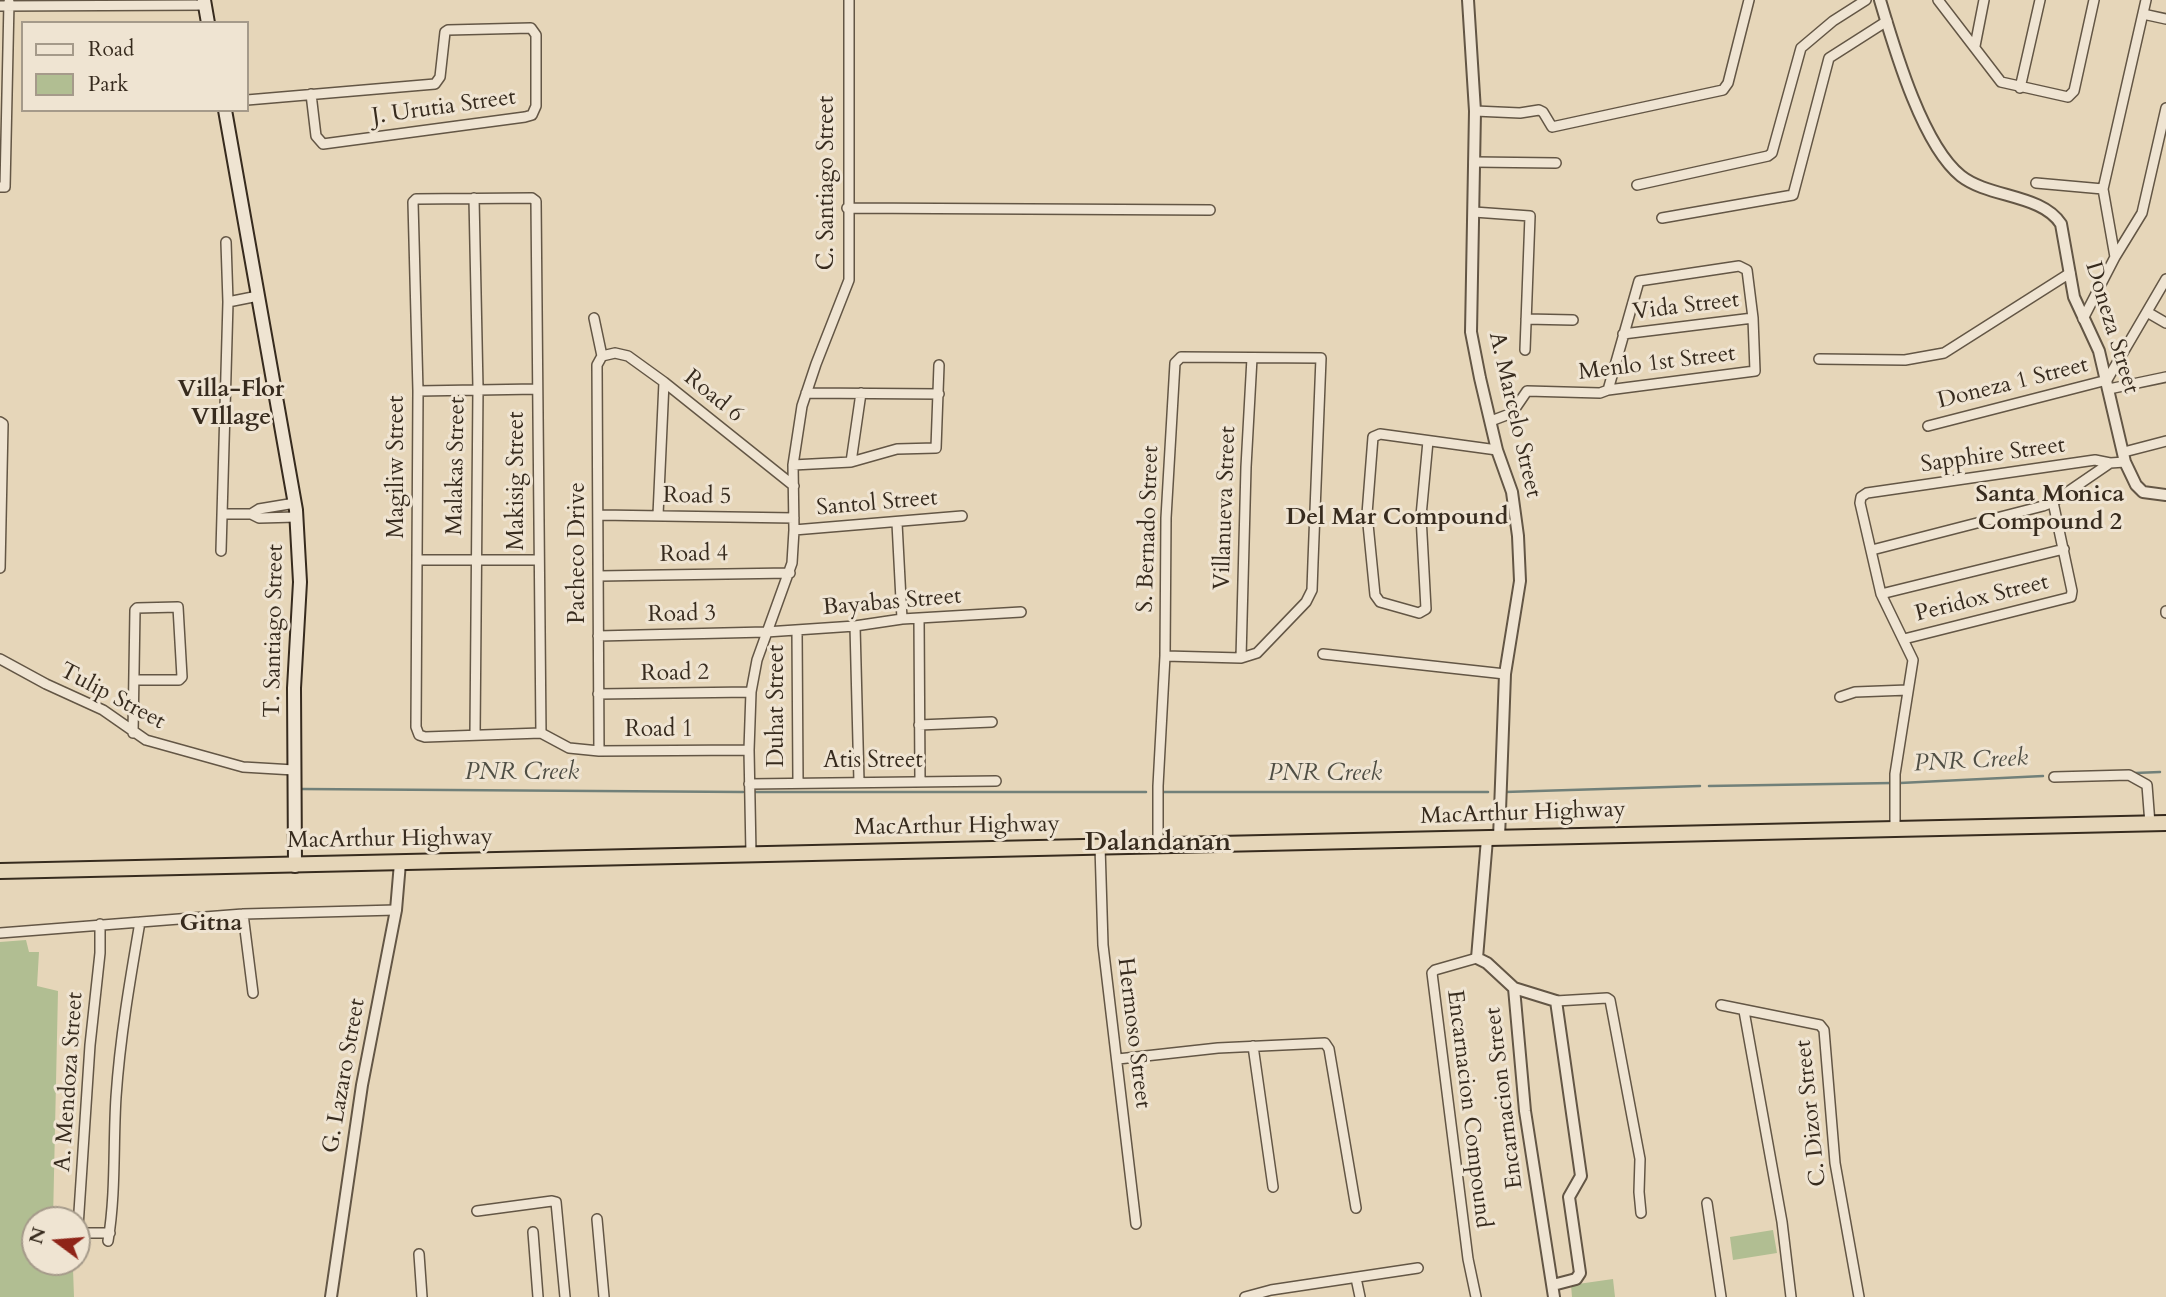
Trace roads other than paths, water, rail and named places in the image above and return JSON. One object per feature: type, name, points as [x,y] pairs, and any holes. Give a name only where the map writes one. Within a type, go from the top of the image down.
[{"type":"highway","name":"MacArthur Highway","points":[[0,871],[2166,823]]},
{"type":"main road","points":[[204,3],[208,21]]},
{"type":"main road","name":"T. Santiago Street","points":[[225,112],[295,510],[300,582],[294,688],[295,866]]},
{"type":"street","name":"C. Santiago Street","points":[[751,854],[751,692],[766,632],[790,573],[794,530],[793,465],[806,393],[849,279],[849,0]]},
{"type":"street","name":"A. Marcelo Street","points":[[1468,0],[1475,111],[1471,332],[1497,450],[1512,492],[1520,581],[1505,674],[1493,839]]},
{"type":"street","points":[[1475,111],[1520,113],[1539,110],[1552,127],[1723,90],[1728,83],[1749,0]]},
{"type":"street","points":[[1637,185],[1772,153],[1801,48],[1833,21],[1866,0]]},
{"type":"street","points":[[1662,218],[1793,195],[1829,58],[1886,21],[1880,0]]},
{"type":"street","points":[[1938,0],[2001,82],[2068,97],[2074,91],[2094,0]]},
{"type":"street","points":[[1975,46],[1984,0]]},
{"type":"street","points":[[2020,88],[2040,0]]},
{"type":"street","points":[[2115,257],[2104,189],[2146,0]]},
{"type":"street","points":[[3,187],[6,4],[204,3]]},
{"type":"street","points":[[2143,14],[2166,19]]},
{"type":"street","name":"Doneza Street","points":[[1886,21],[1917,108],[1936,145],[1962,177],[1995,192],[2045,207],[2061,224],[2074,297],[2099,351],[2124,457],[2136,485],[2143,492],[2166,495]]},
{"type":"street","name":"J. Urutia Street","points":[[531,28],[536,35],[536,106],[532,115],[323,144],[316,136],[311,94],[435,84],[440,77],[445,32],[448,30],[531,28]]},
{"type":"street","points":[[248,100],[311,94]]},
{"type":"street","points":[[2083,319],[2115,257],[2142,213],[2166,108]]},
{"type":"street","points":[[1474,162],[1556,163]]},
{"type":"street","points":[[2036,183],[2104,189]]},
{"type":"street","name":"Makisig Street","points":[[474,198],[532,198],[536,201],[541,733]]},
{"type":"street","name":"Magiliw Street","points":[[474,198],[416,199],[412,202],[418,391],[416,727],[419,736],[425,737],[475,734]]},
{"type":"street","name":"Malakas Street","points":[[474,198],[478,388],[475,734]]},
{"type":"street","points":[[848,208],[1210,210]]},
{"type":"street","points":[[1474,212],[1530,216],[1525,351]]},
{"type":"street","points":[[221,551],[228,302],[226,242]]},
{"type":"street","points":[[1608,390],[1639,281],[1642,279],[1739,266],[1746,270],[1753,318]]},
{"type":"street","points":[[1819,359],[1905,360],[1944,353],[2070,273]]},
{"type":"street","points":[[2108,385],[2166,279]]},
{"type":"street","points":[[228,302],[258,296]]},
{"type":"street","points":[[2147,312],[2166,323]]},
{"type":"street","name":"Pacheco Drive","points":[[594,318],[602,356],[597,365],[598,751]]},
{"type":"street","name":"Menlo 1st Street","points":[[1491,421],[1511,413],[1527,391],[1600,394],[1608,390],[1752,372],[1756,368],[1753,318]]},
{"type":"street","name":"Vida Street","points":[[1623,334],[1753,318]]},
{"type":"street","points":[[1526,319],[1573,320]]},
{"type":"street","name":"Road 6","points":[[602,356],[615,353],[628,356],[794,486]]},
{"type":"street","name":"S. Bernado Street","points":[[1158,845],[1158,786],[1165,656],[1166,518],[1175,363],[1181,357],[1321,358],[1311,590],[1306,602],[1277,634],[1257,653],[1241,658]]},
{"type":"street","name":"Villanueva Street","points":[[1241,658],[1252,358]]},
{"type":"street","points":[[793,465],[851,462],[897,449],[936,449],[939,365]]},
{"type":"street","name":"Doneza 1 Street","points":[[1928,426],[2108,385],[2166,377]]},
{"type":"street","points":[[658,515],[664,382]]},
{"type":"street","points":[[418,391],[537,388]]},
{"type":"street","points":[[806,393],[939,394]]},
{"type":"street","points":[[851,462],[861,393]]},
{"type":"street","points":[[0,422],[3,424],[0,568]]},
{"type":"street","points":[[1427,441],[1421,516],[1426,609],[1419,613],[1380,601],[1375,595],[1367,514],[1373,437],[1380,434],[1497,450]]},
{"type":"street","name":"Sapphire Street","points":[[1872,550],[1860,503],[1861,497],[1867,493],[2095,460],[2110,463],[2166,441]]},
{"type":"street","points":[[1895,830],[1895,774],[1913,660],[1886,609],[1872,550],[2053,502],[2110,463]]},
{"type":"street","points":[[1881,594],[2064,549],[2053,502]]},
{"type":"street","points":[[223,514],[251,514],[259,518],[295,510]]},
{"type":"street","name":"Road 5","points":[[599,515],[794,518]]},
{"type":"street","name":"Santol Street","points":[[794,530],[962,516]]},
{"type":"street","points":[[897,523],[902,619]]},
{"type":"street","name":"Peridox Street","points":[[1904,639],[2071,597],[2064,549]]},
{"type":"street","points":[[417,560],[538,561]]},
{"type":"street","name":"Road 4","points":[[599,576],[790,573]]},
{"type":"street","points":[[133,733],[135,610],[178,607],[182,677],[179,681],[134,680]]},
{"type":"street","name":"Bayabas Street","points":[[766,632],[855,626],[902,619],[1021,612]]},
{"type":"street","points":[[919,618],[920,781]]},
{"type":"street","points":[[855,626],[859,782]]},
{"type":"street","name":"Duhat Street","points":[[797,630],[798,782]]},
{"type":"street","name":"Road 3","points":[[598,636],[766,632]]},
{"type":"street","points":[[1323,653],[1505,674]]},
{"type":"street","points":[[1165,656],[1241,658]]},
{"type":"street","name":"Tulip Street","points":[[0,659],[103,710],[146,740],[220,762],[258,769],[294,770]]},
{"type":"street","points":[[1840,697],[1856,692],[1908,690]]},
{"type":"street","name":"Road 2","points":[[598,694],[751,692]]},
{"type":"street","points":[[919,725],[992,722]]},
{"type":"street","points":[[475,734],[541,733]]},
{"type":"street","name":"Road 1","points":[[541,733],[569,748],[598,751],[749,750]]},
{"type":"street","points":[[2054,778],[2129,775],[2147,785],[2150,824]]},
{"type":"street","name":"Atis Street","points":[[749,784],[996,781]]},
{"type":"street","points":[[1477,958],[1493,839]]},
{"type":"street","name":"Hermoso Street","points":[[1100,846],[1102,944],[1136,1224]]},
{"type":"street","name":"G. Lazaro Street","points":[[331,1297],[362,1085],[396,910],[400,863]]},
{"type":"street","points":[[0,933],[243,914],[396,910]]},
{"type":"street","points":[[243,914],[253,993]]},
{"type":"street","points":[[91,1235],[109,1237],[117,1083],[124,1018],[140,922]]},
{"type":"street","name":"A. Mendoza Street","points":[[80,1206],[100,925]]},
{"type":"street","name":"Encarnacion Street","points":[[1477,958],[1487,963],[1514,988],[1525,1111],[1553,1291]]},
{"type":"street","name":"Encarnacion Compound","points":[[1476,1297],[1468,1259],[1432,973],[1477,958]]},
{"type":"street","points":[[1514,988],[1556,1000],[1610,1000],[1640,1159],[1641,1213]]},
{"type":"street","points":[[1553,1291],[1576,1279],[1580,1273],[1570,1193],[1581,1176],[1556,1000]]},
{"type":"street","name":"C. Dizor Street","points":[[1721,1005],[1820,1026],[1824,1030],[1835,1163],[1859,1297]]},
{"type":"street","points":[[1744,1011],[1782,1222],[1791,1297]]},
{"type":"street","points":[[1118,1059],[1253,1046],[1325,1043],[1329,1049],[1356,1208]]},
{"type":"street","points":[[1253,1046],[1273,1187]]},
{"type":"street","points":[[477,1212],[552,1200],[555,1202],[565,1297]]},
{"type":"street","points":[[1707,1203],[1721,1297]]},
{"type":"street","points":[[597,1219],[604,1297]]},
{"type":"street","points":[[533,1232],[538,1297]]},
{"type":"street","points":[[418,1254],[422,1297]]},
{"type":"street","points":[[1245,1297],[1418,1268]]},
{"type":"street","points":[[1356,1278],[1360,1297]]},
{"type":"waterway","name":"PNR Creek","points":[[2135,773],[2160,772]]},
{"type":"waterway","name":"PNR Creek","points":[[1900,783],[2043,776]]},
{"type":"waterway","name":"PNR Creek","points":[[1709,786],[1892,783]]},
{"type":"waterway","name":"PNR Creek","points":[[1505,792],[1700,786]]},
{"type":"waterway","name":"PNR Creek","points":[[302,789],[743,792]]},
{"type":"waterway","name":"PNR Creek","points":[[755,792],[1146,792]]},
{"type":"waterway","name":"PNR Creek","points":[[1163,792],[1488,792]]},
{"type":"district","name":"Villa-Flor VIllage","points":[[231,404]]},
{"type":"district","name":"Santa Monica Compound 2","points":[[2050,509]]},
{"type":"district","name":"Del Mar Compound","points":[[1397,518]]},
{"type":"district","name":"Dalandanan","points":[[1158,844]]},
{"type":"district","name":"Gitna","points":[[211,924]]}]
